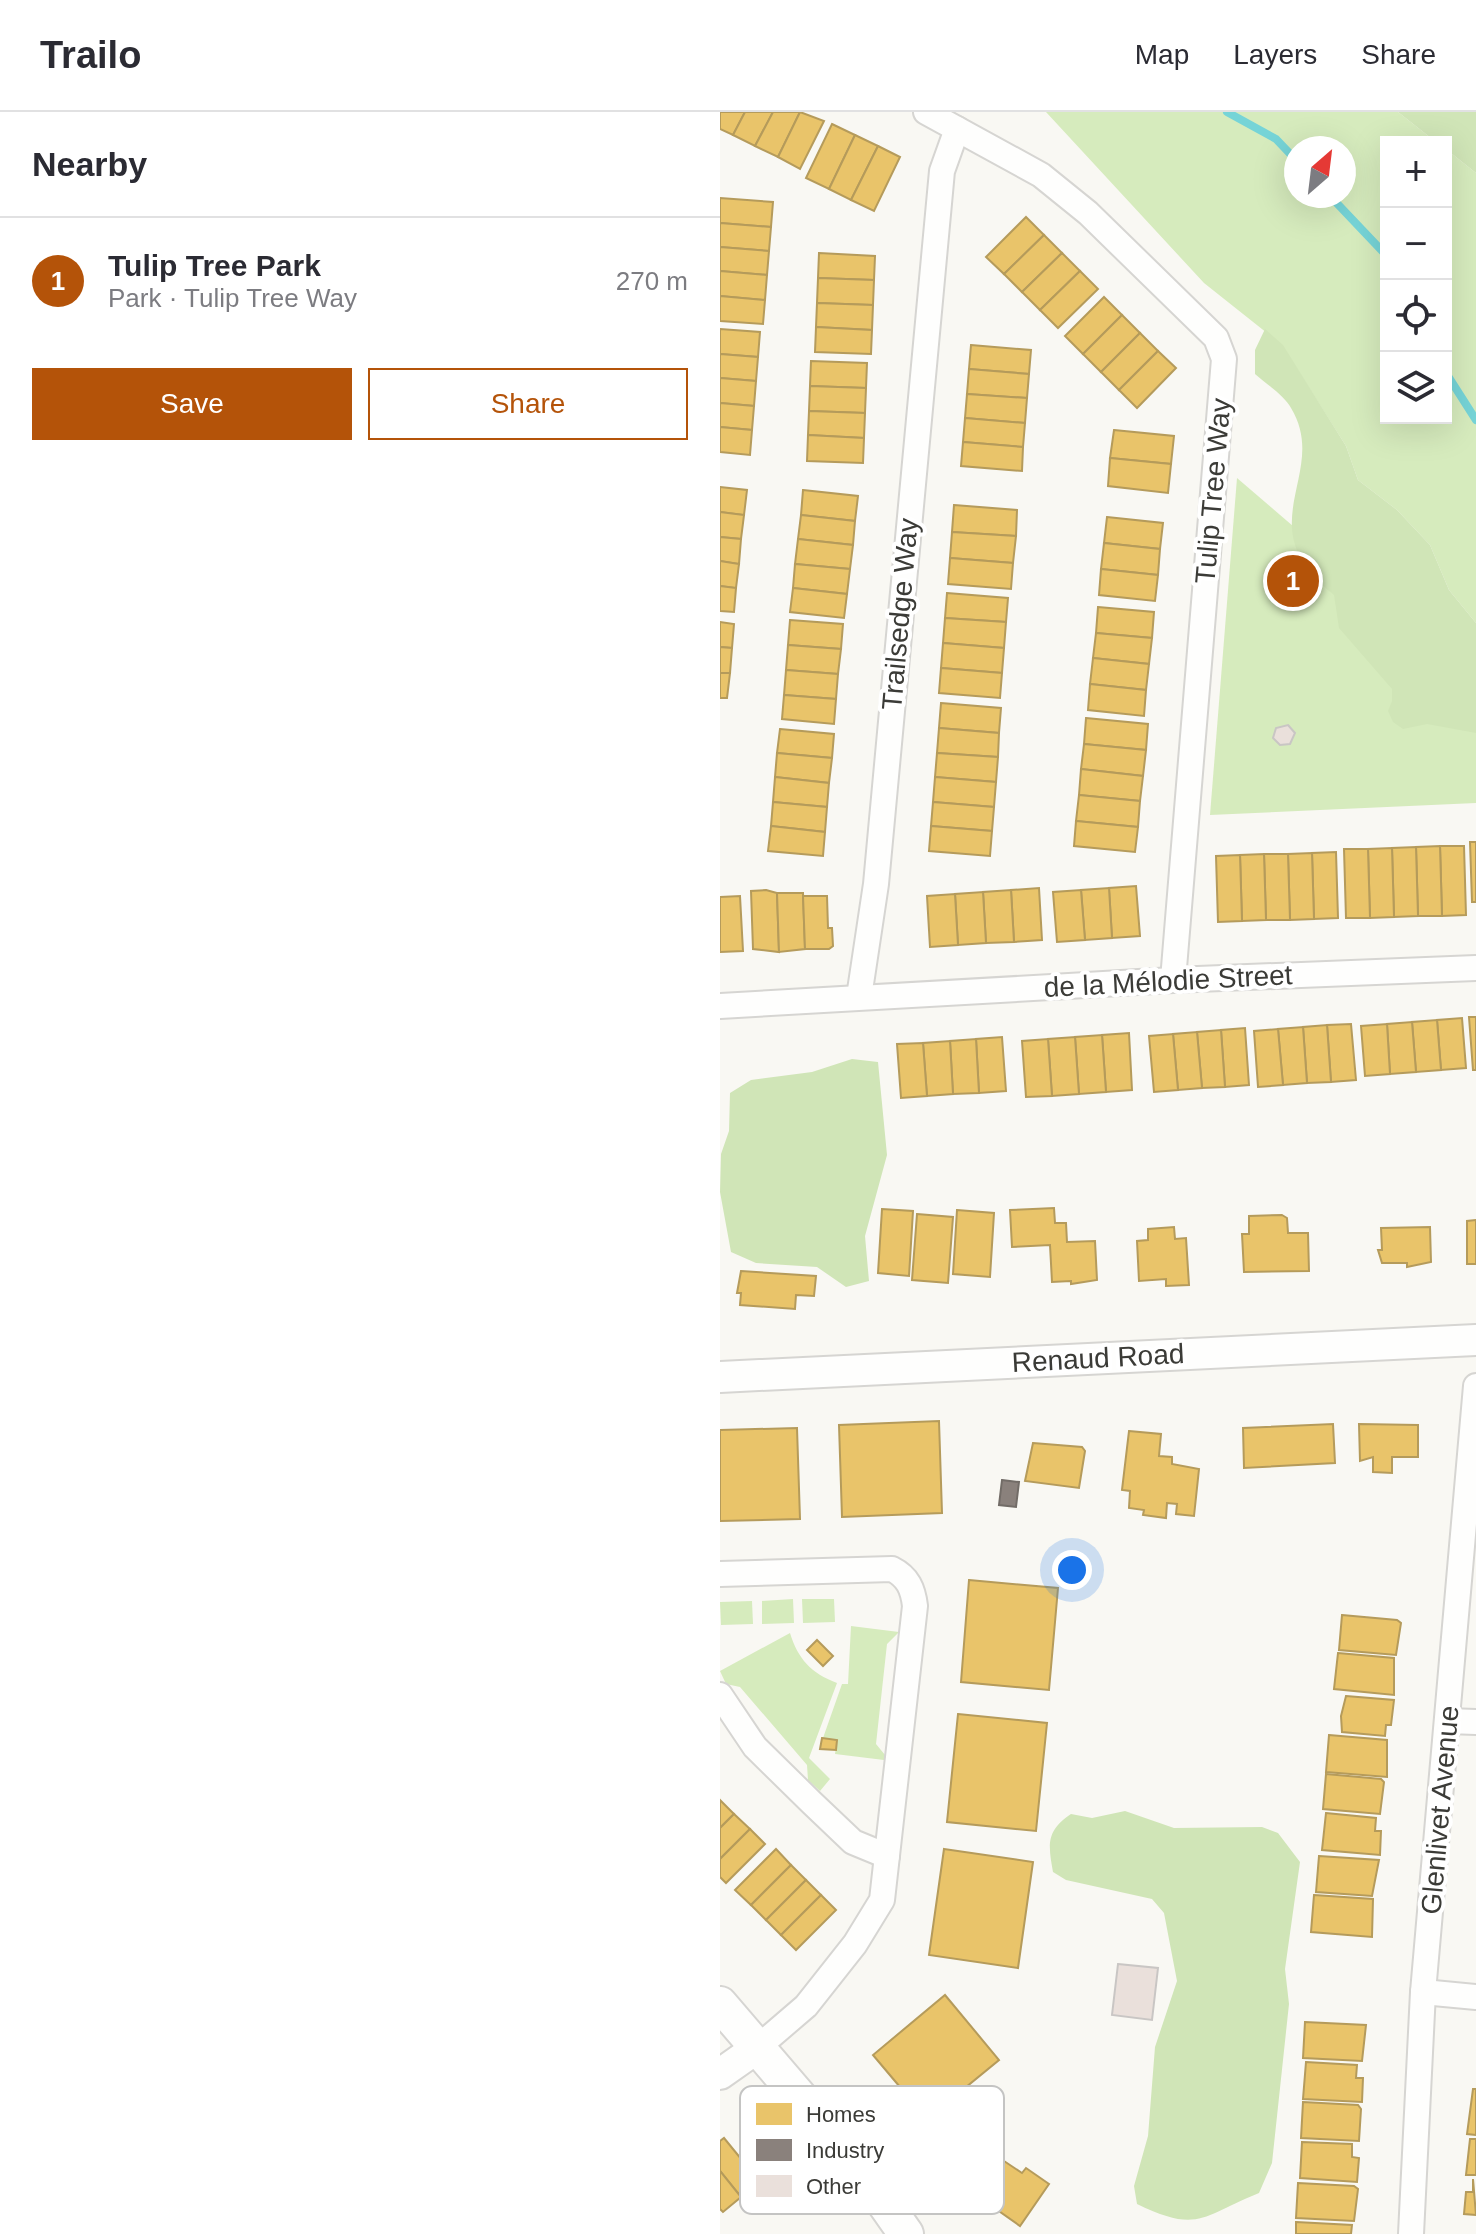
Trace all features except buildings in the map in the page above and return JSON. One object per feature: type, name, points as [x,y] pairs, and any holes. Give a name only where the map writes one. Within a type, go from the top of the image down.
[{"type":"main road","points":[[720,2004],[790,2086]]},
{"type":"main road","points":[[892,2214],[906,2234]]},
{"type":"street","points":[[926,112],[957,129]]},
{"type":"street","name":"Tulip Tree Way","points":[[957,129],[1041,175],[1088,213],[1216,338],[1224,359],[1173,980]]},
{"type":"street","name":"Trailsedge Way","points":[[859,997],[876,884],[942,171],[957,129]]},
{"type":"street","name":"de la Mélodie Street","points":[[859,997],[1476,968]]},
{"type":"street","points":[[720,1006],[859,997]]},
{"type":"street","name":"Renaud Road","points":[[720,1377],[1476,1340]]},
{"type":"street","name":"Glenlivet Avenue","points":[[1411,2234],[1423,1992],[1476,1386]]},
{"type":"street","points":[[720,1574],[892,1569],[902,1574],[913,1588],[915,1606],[882,1900],[872,1920],[806,2006],[757,2048],[720,2074]]},
{"type":"street","points":[[720,1695],[755,1747],[853,1842],[887,1856]]},
{"type":"street","points":[[1448,1721],[1476,1722]]},
{"type":"street","points":[[1423,1992],[1476,1997]]},
{"type":"green space","points":[[1046,112],[1398,112],[1428,136],[1380,136],[1380,424],[1452,424],[1452,154],[1476,173],[1476,623],[1449,590],[1430,545],[1397,510],[1358,480],[1346,446],[1282,345],[1204,283]]},
{"type":"green space","points":[[1398,112],[1476,112],[1476,173],[1452,154],[1452,136],[1428,136]]},
{"type":"green space","points":[[1265,329],[1283,345],[1346,446],[1358,480],[1397,510],[1430,545],[1449,590],[1476,623],[1476,733],[1427,724],[1403,729],[1393,722],[1388,711],[1392,689],[1339,628],[1334,595],[1308,570],[1295,546],[1292,523],[1302,455],[1301,432],[1288,403],[1255,374],[1255,350]]},
{"type":"green space","points":[[1237,478],[1476,683],[1476,803],[1210,815]]},
{"type":"green space","points":[[852,1059],[878,1062],[887,1155],[865,1236],[869,1281],[846,1287],[817,1267],[756,1263],[731,1252],[720,1192],[721,1154],[729,1131],[730,1093],[751,1080],[812,1072]]},
{"type":"green space","points":[[793,1599],[794,1623],[762,1624],[762,1601]]},
{"type":"green space","points":[[802,1599],[834,1599],[835,1622],[803,1623]]},
{"type":"green space","points":[[752,1601],[753,1624],[721,1625],[720,1602]]},
{"type":"green space","points":[[851,1626],[899,1632],[887,1644],[876,1744],[885,1755],[884,1760],[835,1754],[837,1740],[823,1738],[842,1684],[848,1684]]},
{"type":"green space","points":[[790,1633],[807,1664],[837,1683],[809,1758],[830,1779],[820,1791],[808,1780],[807,1765],[740,1687],[726,1684],[720,1671]]},
{"type":"green space","points":[[1125,1811],[1174,1828],[1262,1827],[1278,1833],[1300,1862],[1285,1969],[1289,2004],[1272,2163],[1259,2193],[1200,2218],[1174,2218],[1137,2204],[1134,2186],[1148,2136],[1155,2047],[1177,1981],[1164,1913],[1152,1899],[1066,1880],[1053,1872],[1051,1839],[1063,1820],[1071,1814],[1092,1818]]},
{"type":"waterway","points":[[1227,112],[1276,139],[1284,147]]},
{"type":"waterway","points":[[1341,208],[1380,249]]},
{"type":"waterway","points":[[1452,382],[1476,420]]},
{"type":"place","name":"Tulip Tree Park","points":[[1293,581]]}]
